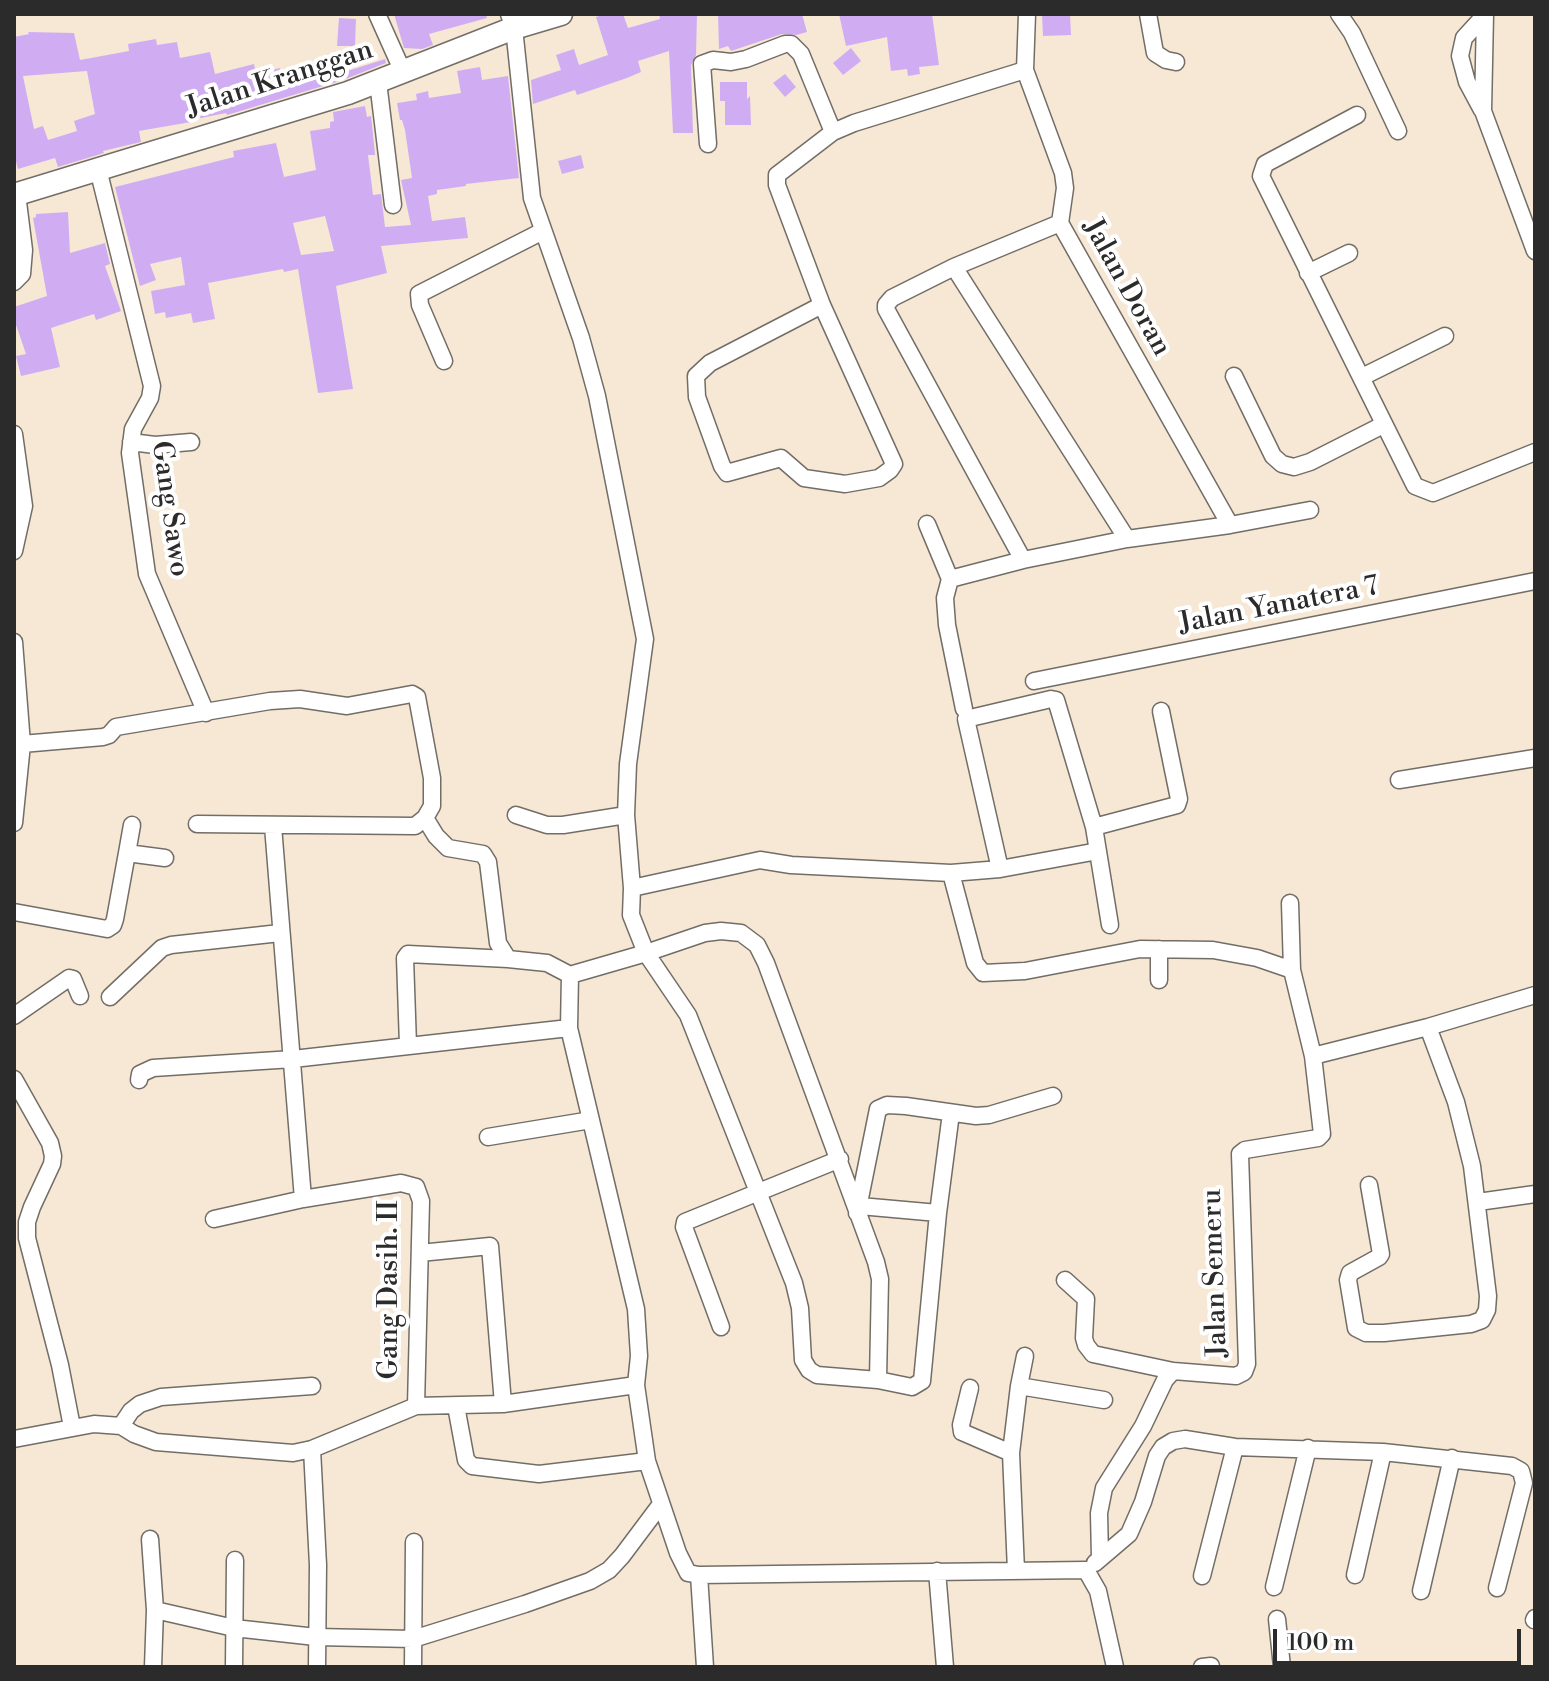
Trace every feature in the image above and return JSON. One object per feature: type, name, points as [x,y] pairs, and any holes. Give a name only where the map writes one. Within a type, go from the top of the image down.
[{"type":"main road","name":"Jalan Kranggan","points":[[16,195],[378,82],[511,21],[561,14]]},
{"type":"street","points":[[377,14],[403,72]]},
{"type":"street","name":"Jalan Doran","points":[[1027,14],[1025,70],[1063,173],[1065,188],[1060,223],[1230,525]]},
{"type":"street","points":[[1148,14],[1155,53],[1176,62]]},
{"type":"street","points":[[1339,14],[1352,33],[1398,131]]},
{"type":"street","points":[[1483,111],[1485,14]]},
{"type":"street","points":[[1485,14],[1464,38],[1460,56],[1472,94],[1483,111],[1535,251]]},
{"type":"street","points":[[511,21],[532,198],[581,338],[597,396],[645,639],[630,740],[626,815],[631,915],[646,953],[688,1015],[794,1283],[800,1308],[801,1347],[809,1370],[817,1375],[878,1380],[912,1387],[922,1381],[951,1113]]},
{"type":"street","points":[[708,144],[702,64],[713,60],[731,62],[746,59],[785,44],[791,44],[801,54],[833,132]]},
{"type":"street","points":[[822,305],[710,363],[696,376],[697,397],[727,473],[781,458],[804,478],[845,484],[879,478],[893,467],[822,305],[776,177],[833,132],[1025,70]]},
{"type":"street","points":[[378,82],[393,205]]},
{"type":"street","points":[[1357,115],[1265,164],[1261,176],[1415,486],[1433,493],[1535,452]]},
{"type":"street","name":"Gang Sawo","points":[[98,169],[152,386],[150,398],[133,429],[130,453],[147,574],[206,713]]},
{"type":"street","points":[[14,282],[21,278],[24,262],[16,195]]},
{"type":"street","points":[[1023,560],[886,309],[892,298],[954,267],[1060,223]]},
{"type":"street","points":[[444,361],[420,305],[419,294],[543,231]]},
{"type":"street","points":[[1308,273],[1349,253]]},
{"type":"street","points":[[954,267],[1127,539]]},
{"type":"street","points":[[1362,377],[1445,336]]},
{"type":"street","points":[[1234,376],[1273,456],[1282,464],[1294,467],[1310,462],[1383,425]]},
{"type":"street","points":[[14,434],[24,506],[14,551]]},
{"type":"street","points":[[131,442],[155,445],[191,442]]},
{"type":"street","points":[[950,579],[1023,560],[1127,539],[1310,510]]},
{"type":"street","points":[[927,524],[950,579],[945,598],[947,625],[964,709]]},
{"type":"street","name":"Jalan Yanatera 7","points":[[1034,681],[1535,581]]},
{"type":"street","points":[[14,642],[17,716],[22,744],[14,823]]},
{"type":"street","points":[[22,744],[103,737],[120,726],[270,701],[300,699],[347,706],[412,694],[420,703],[432,778],[432,806],[425,818],[415,826],[197,824]]},
{"type":"street","points":[[1000,869],[966,719],[1056,700],[1094,827],[1110,925]]},
{"type":"street","points":[[1094,827],[1177,805],[1179,799],[1161,711]]},
{"type":"street","points":[[1399,780],[1535,758]]},
{"type":"street","points":[[516,815],[547,825],[563,825],[626,815]]},
{"type":"street","points":[[425,818],[448,848],[483,854],[488,862],[498,943],[508,959]]},
{"type":"street","points":[[14,912],[103,930],[109,928],[115,919],[132,825]]},
{"type":"street","points":[[273,826],[303,1199]]},
{"type":"street","points":[[632,888],[760,860],[791,865],[951,873],[1000,869],[1098,851]]},
{"type":"street","points":[[127,853],[165,858]]},
{"type":"street","points":[[951,873],[975,963],[983,973],[1025,971],[1117,952],[1159,949],[1213,950],[1257,958],[1292,970]]},
{"type":"street","points":[[1290,903],[1292,970],[1313,1056],[1428,1027],[1535,995]]},
{"type":"street","points":[[110,997],[162,948],[280,933]]},
{"type":"street","points":[[408,1045],[405,958],[408,954],[547,963],[570,975],[705,933],[741,933],[757,945],[766,963],[840,1159],[880,1279],[878,1380]]},
{"type":"street","points":[[1159,949],[1159,980]]},
{"type":"street","points":[[570,975],[569,1028],[636,1309],[639,1356],[636,1385],[647,1461],[688,1573],[1086,1570],[1129,1534],[1163,1447],[1185,1439],[1235,1447],[1383,1452],[1512,1466],[1521,1471],[1524,1483],[1497,1588]]},
{"type":"street","points":[[14,1016],[69,978],[73,979],[80,996]]},
{"type":"street","points":[[1369,1185],[1381,1254],[1354,1270],[1348,1280],[1356,1328],[1366,1333],[1442,1328],[1482,1320],[1487,1310],[1488,1296],[1478,1202],[1456,1102],[1428,1027]]},
{"type":"street","points":[[139,1080],[140,1074],[153,1068],[293,1059],[569,1028]]},
{"type":"street","name":"Jalan Semeru","points":[[1100,1558],[1099,1513],[1104,1488],[1152,1410],[1165,1380],[1173,1371],[1236,1376],[1244,1372],[1247,1364],[1240,1154],[1245,1150],[1321,1137],[1323,1131],[1313,1056]]},
{"type":"street","points":[[14,1079],[50,1143],[53,1156],[27,1222],[27,1238],[60,1365],[72,1427]]},
{"type":"street","points":[[858,1210],[878,1109],[887,1105],[906,1106],[989,1115],[1053,1096]]},
{"type":"street","points":[[488,1137],[591,1120]]},
{"type":"street","points":[[721,1327],[684,1227],[685,1222],[840,1159]]},
{"type":"street","name":"Gang Dasih. II","points":[[214,1219],[303,1199],[401,1183],[416,1187],[421,1201],[416,1406]]},
{"type":"street","points":[[1478,1202],[1535,1194]]},
{"type":"street","points":[[858,1210],[938,1213]]},
{"type":"street","points":[[420,1253],[490,1246],[503,1404]]},
{"type":"street","points":[[1065,1280],[1086,1299],[1084,1338],[1093,1354],[1173,1371]]},
{"type":"street","points":[[1016,1571],[1011,1453],[1025,1356]]},
{"type":"street","points":[[14,1439],[94,1424],[121,1426],[145,1438],[174,1444],[293,1453],[312,1449],[416,1406],[503,1404],[636,1385]]},
{"type":"street","points":[[121,1426],[140,1404],[161,1397],[312,1386]]},
{"type":"street","points":[[1019,1386],[1104,1400]]},
{"type":"street","points":[[970,1388],[962,1432],[1011,1453]]},
{"type":"street","points":[[456,1406],[466,1460],[472,1466],[539,1474],[647,1461]]},
{"type":"street","points":[[1202,1576],[1235,1447]]},
{"type":"street","points":[[1274,1587],[1308,1448]]},
{"type":"street","points":[[312,1449],[318,1565],[317,1667]]},
{"type":"street","points":[[1355,1575],[1383,1452]]},
{"type":"street","points":[[1421,1591],[1452,1458]]},
{"type":"street","points":[[155,1610],[234,1628],[316,1637],[413,1639],[590,1581],[609,1570],[622,1556],[661,1504]]},
{"type":"street","points":[[150,1539],[155,1610],[153,1667]]},
{"type":"street","points":[[413,1667],[414,1542]]},
{"type":"street","points":[[234,1667],[235,1560]]},
{"type":"street","points":[[1086,1570],[1098,1591],[1115,1667]]},
{"type":"street","points":[[937,1571],[945,1667]]},
{"type":"street","points":[[699,1575],[705,1667]]},
{"type":"street","points":[[1277,1619],[1282,1667]]},
{"type":"building","points":[[394,14],[486,14],[487,18],[429,34],[433,45],[422,49],[404,48]]},
{"type":"building","points":[[623,14],[628,28],[660,19],[659,14],[697,14],[696,55],[691,65],[693,133],[673,133],[669,51],[638,61],[641,72],[627,78],[577,95],[575,90],[533,104],[531,80],[561,70],[556,55],[574,49],[579,65],[608,55],[596,17]]},
{"type":"building","points":[[718,14],[802,14],[807,32],[782,34],[731,51],[728,46],[719,49]]},
{"type":"building","points":[[839,14],[932,14],[939,65],[919,67],[920,74],[908,76],[907,69],[891,71],[887,37],[846,46]]},
{"type":"building","points":[[1042,14],[1070,14],[1071,35],[1043,36]]},
{"type":"building","points":[[339,18],[356,19],[355,46],[337,46]]},
{"type":"building","points":[[74,33],[80,60],[129,51],[128,44],[156,39],[157,45],[177,42],[180,58],[210,52],[215,74],[254,64],[256,74],[280,68],[282,73],[308,66],[310,72],[332,66],[335,75],[385,59],[386,63],[343,80],[227,115],[139,131],[141,142],[58,167],[55,158],[18,169],[14,154],[14,37]],"holes":[[[87,71],[95,114],[74,121],[77,131],[48,140],[43,126],[34,129],[23,76]]]},
{"type":"building","points":[[851,48],[861,61],[843,75],[833,63]]},
{"type":"building","points":[[480,67],[482,80],[508,76],[519,178],[437,190],[437,194],[428,196],[432,221],[465,217],[468,238],[381,246],[387,273],[336,286],[353,389],[318,393],[298,269],[208,283],[215,319],[193,323],[191,313],[166,318],[165,312],[155,314],[151,291],[185,285],[181,257],[150,264],[156,280],[140,286],[115,187],[234,157],[233,151],[276,143],[284,177],[316,170],[310,131],[330,128],[330,122],[334,121],[333,112],[365,106],[367,117],[371,116],[375,155],[368,155],[373,195],[381,194],[385,227],[411,225],[401,180],[412,178],[405,130],[397,103],[417,100],[416,94],[428,91],[429,98],[461,93],[457,71]],"holes":[[[325,216],[334,251],[301,255],[293,223]]]},
{"type":"building","points":[[785,74],[796,87],[785,97],[773,83]]},
{"type":"building","points":[[720,82],[747,82],[751,125],[725,125],[725,101],[720,101]]},
{"type":"building","points":[[581,155],[584,168],[562,174],[558,161]]},
{"type":"building","points":[[68,212],[70,253],[105,243],[110,264],[105,266],[121,311],[96,320],[94,314],[51,328],[60,367],[21,376],[16,356],[26,354],[14,319],[14,307],[47,296],[33,218],[36,214]]}]
